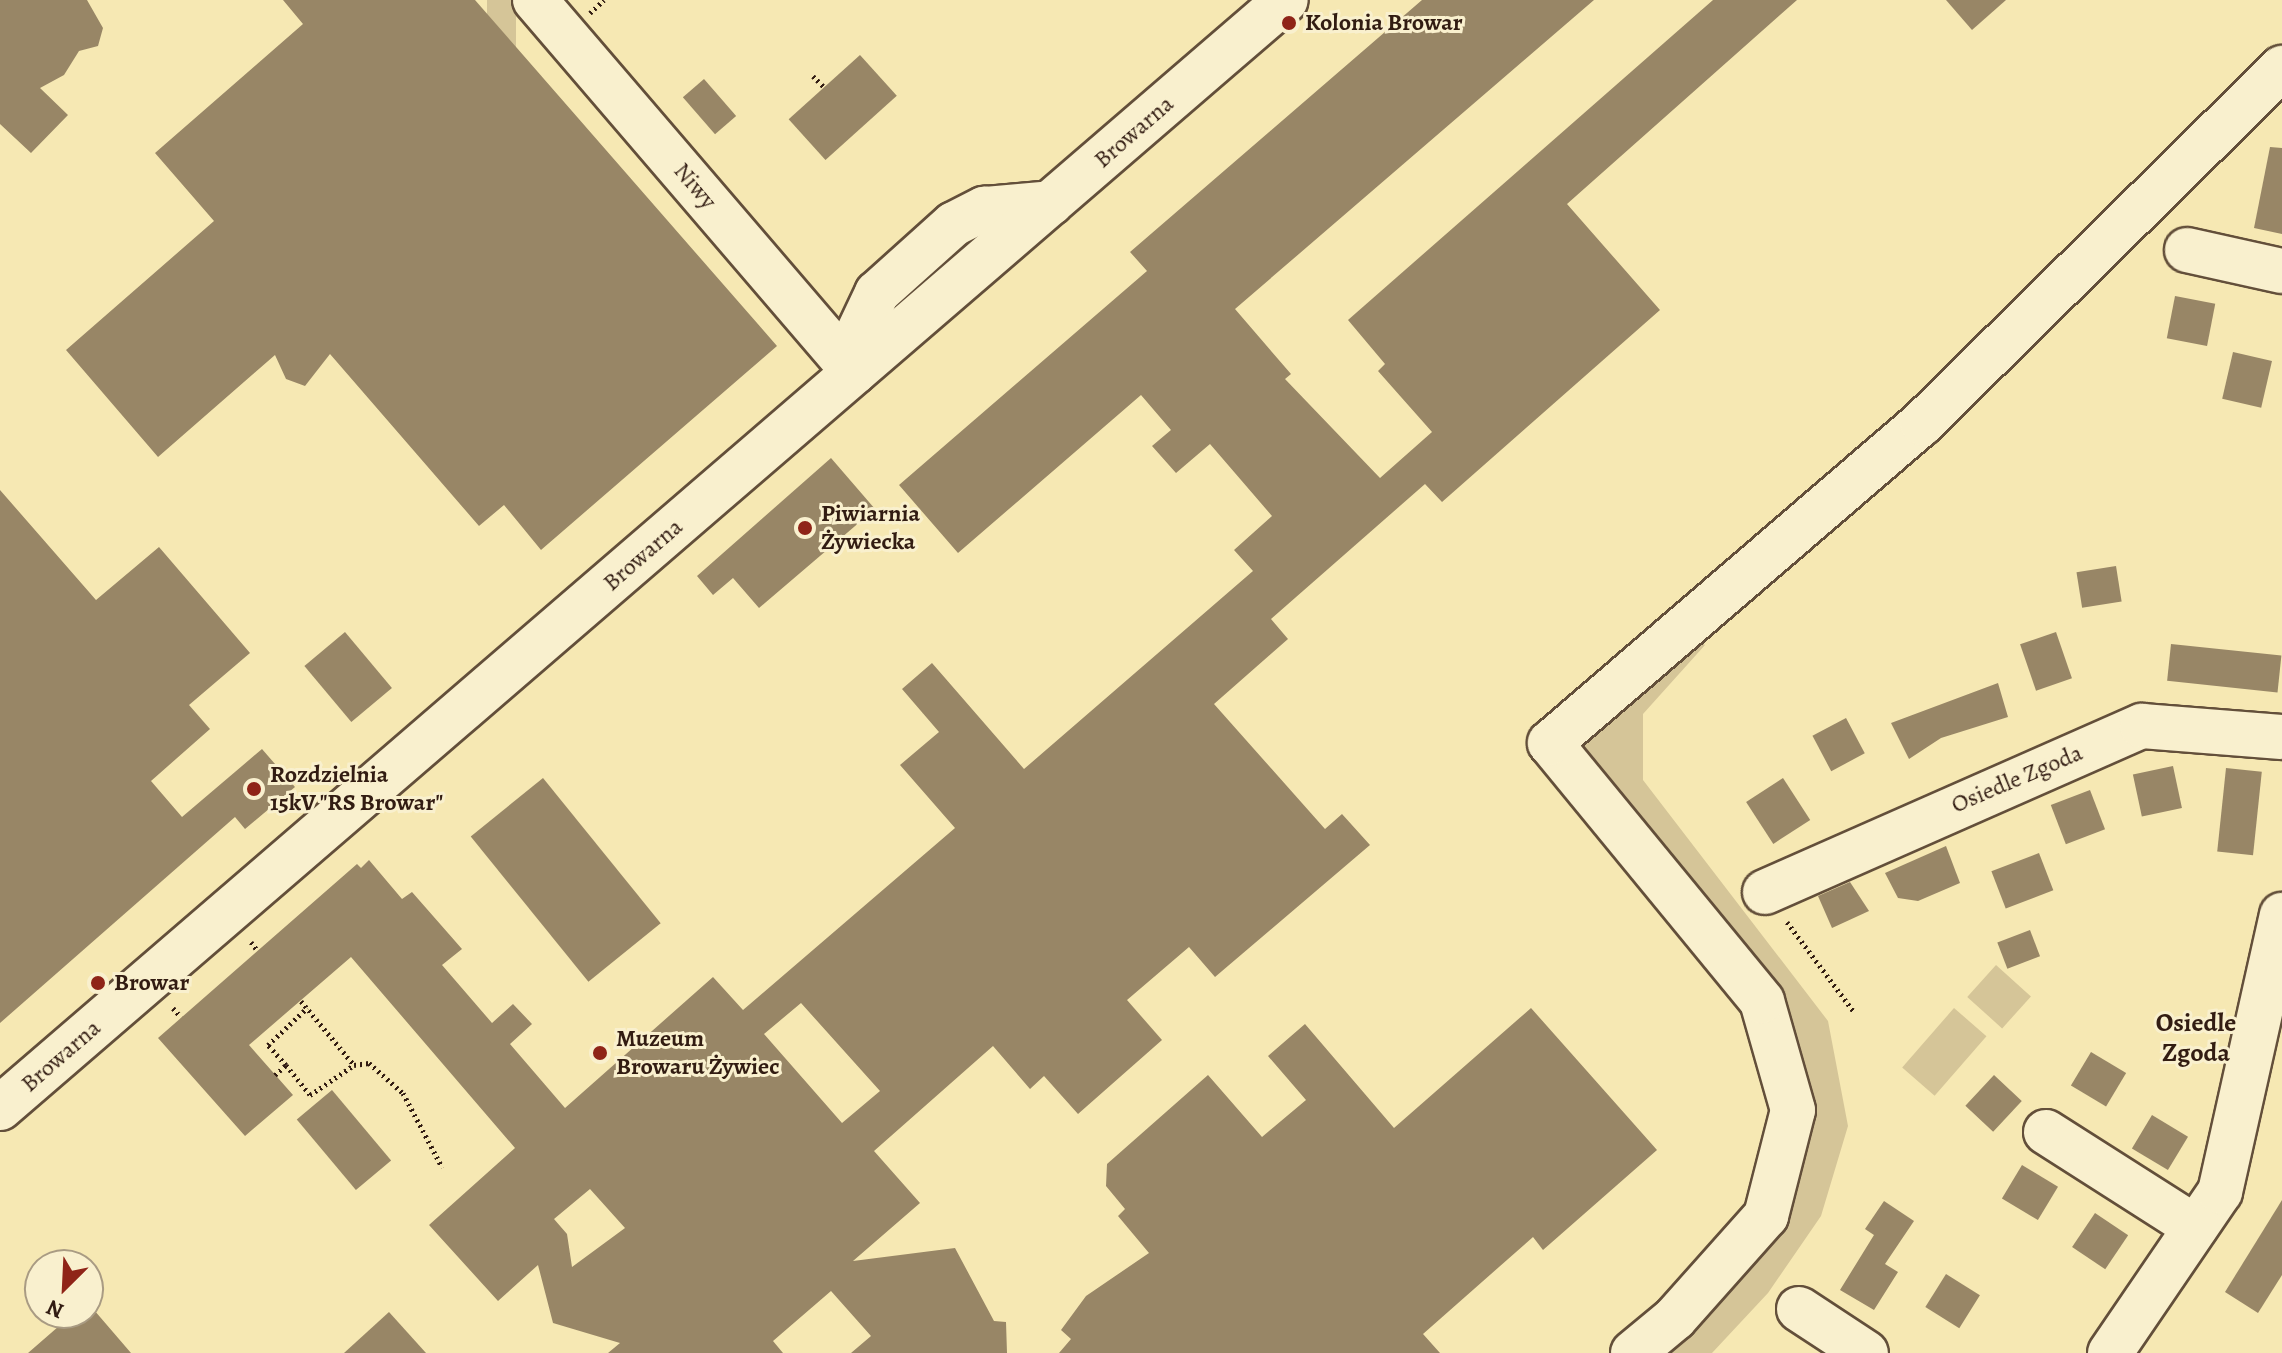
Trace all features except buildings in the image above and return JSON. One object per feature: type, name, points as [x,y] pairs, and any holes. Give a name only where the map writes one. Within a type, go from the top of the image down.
[{"type":"street","name":"Niwy","points":[[535,0],[854,372]]},
{"type":"street","name":"Browarna","points":[[0,1108],[1286,0]]},
{"type":"street","points":[[1633,1353],[1675,1318],[1766,1216],[1793,1110],[1762,1001],[1550,743],[1922,423],[2282,68]]},
{"type":"street","points":[[2187,250],[2282,271]]},
{"type":"street","name":"Osiedle Zgoda","points":[[1765,892],[2142,726],[2282,737]]},
{"type":"street","points":[[2110,1353],[2220,1192],[2279,941]]},
{"type":"street","points":[[2046,1132],[2195,1227]]},
{"type":"street","points":[[1799,1309],[1866,1353]]},
{"type":"path","points":[[813,76],[824,87]]},
{"type":"path","points":[[1765,892],[1854,1012]]},
{"type":"path","points":[[251,942],[257,950]]},
{"type":"path","points":[[301,1001],[354,1065]]},
{"type":"path","points":[[173,1008],[181,1017]]},
{"type":"path","points":[[307,1008],[268,1045],[310,1095],[354,1065],[369,1063],[403,1093],[442,1167]]},
{"type":"path","points":[[275,1075],[286,1065]]},
{"type":"shaded area","points":[[487,0],[516,0],[516,477],[487,477]]},
{"type":"shaded area","points":[[1680,630],[1705,645],[1643,714],[1643,780],[1828,1021],[1848,1126],[1821,1216],[1768,1293],[1712,1353],[1633,1353],[1766,1216],[1793,1110],[1762,1001],[1550,743]]},
{"type":"shaded area","points":[[1996,965],[2031,996],[2002,1028],[1967,997]]},
{"type":"shaded area","points":[[1954,1008],[1986,1036],[1935,1096],[1902,1068]]},
{"type":"place","name":"Kolonia Browar","points":[[1289,23]]},
{"type":"place","name":"Piwiarnia Żywiecka","points":[[805,528]]},
{"type":"place","name":"Rozdzielnia 15kV \"RS Browar\"","points":[[254,789]]},
{"type":"place","name":"Browar","points":[[98,983]]},
{"type":"place","name":"Muzeum Browaru Żywiec","points":[[600,1053]]},
{"type":"district","name":"Osiedle Zgoda","points":[[2196,1038]]}]
